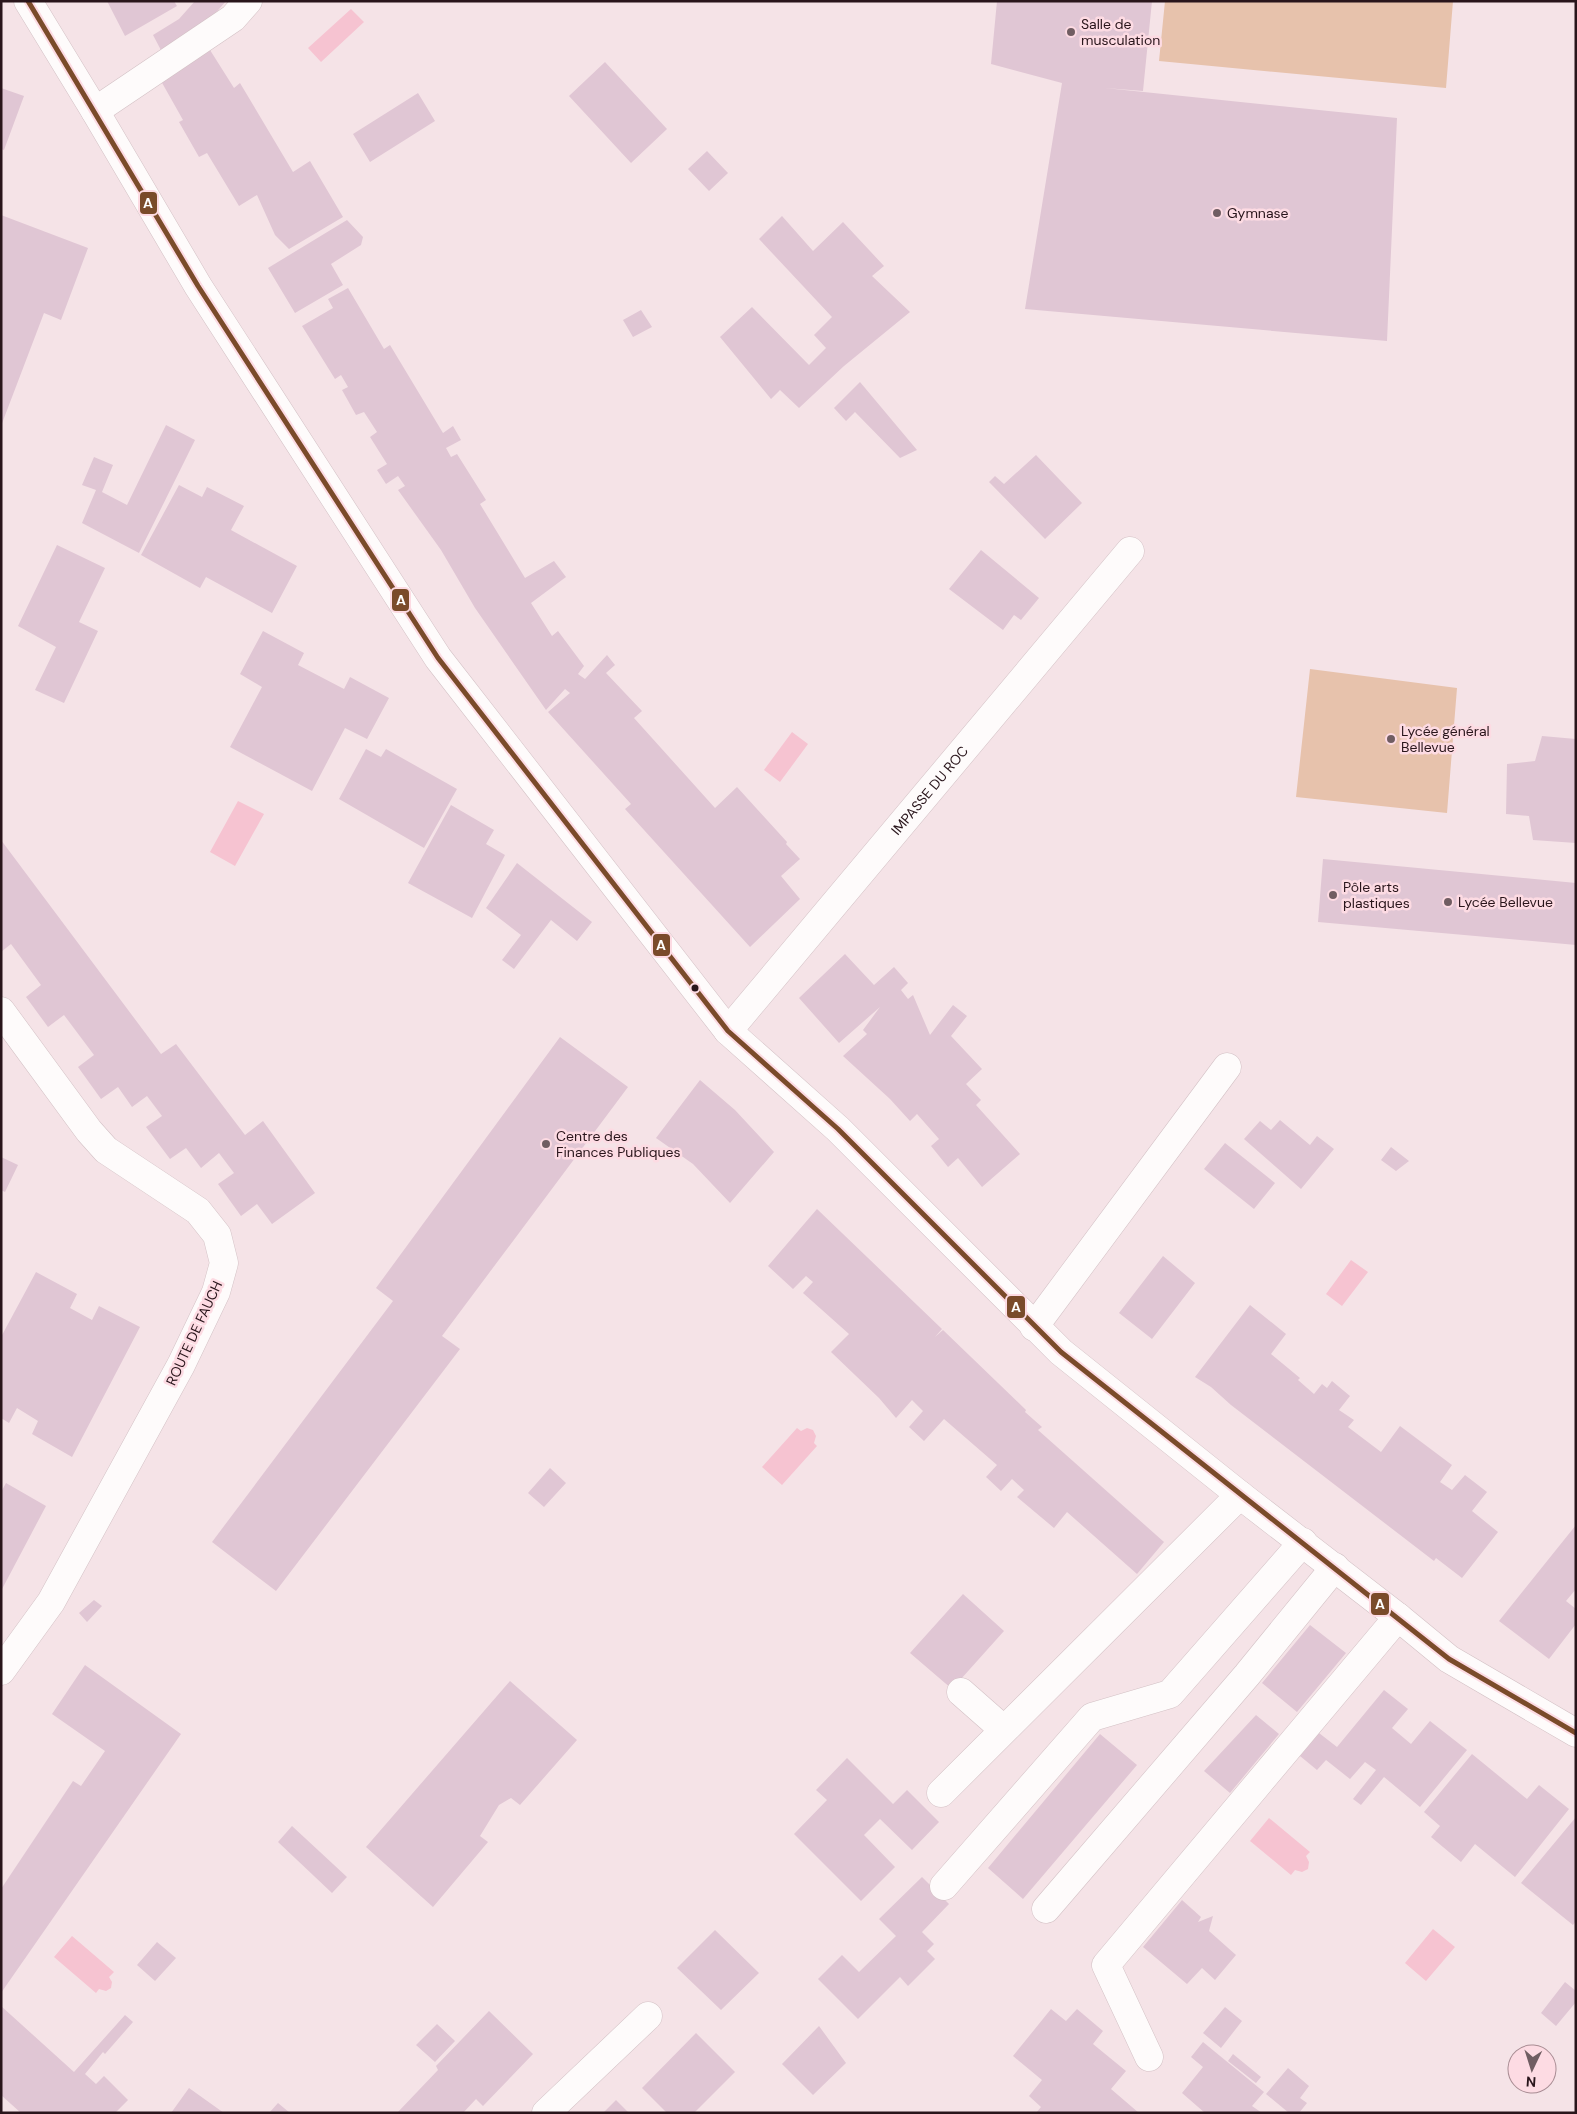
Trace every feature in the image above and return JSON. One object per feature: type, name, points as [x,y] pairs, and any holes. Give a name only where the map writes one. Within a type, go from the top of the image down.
[{"type":"street","points":[[28,1],[95,110],[198,286],[438,658],[728,1031],[838,1129],[1060,1352],[1240,1495],[1398,1616],[1448,1659],[1576,1733]]},
{"type":"street","points":[[95,110],[233,18],[248,1]]},
{"type":"street","name":"IMPASSE DU ROC","points":[[728,1031],[1130,551]]},
{"type":"street","name":"ROUTE DE FAUCH","points":[[1,1012],[89,1131],[106,1150],[198,1212],[216,1235],[224,1263],[216,1292],[167,1390],[51,1602],[1,1671]]},
{"type":"street","points":[[1034,1327],[1226,1067]]},
{"type":"street","points":[[941,1793],[1003,1729],[1240,1495]]},
{"type":"street","points":[[944,1886],[1092,1717],[1170,1694],[1303,1542]]},
{"type":"street","points":[[1046,1909],[1247,1675],[1335,1568]]},
{"type":"street","points":[[1148,2057],[1106,1965],[1270,1766],[1398,1616]]},
{"type":"street","points":[[960,1692],[1003,1729]]},
{"type":"street","points":[[546,2113],[648,2016]]},
{"type":"shaded area","points":[[1165,1],[1453,1],[1446,88],[1159,61]]},
{"type":"shaded area","points":[[351,9],[364,22],[321,62],[308,48]]},
{"type":"shaded area","points":[[1310,669],[1457,688],[1447,813],[1296,797]]},
{"type":"shaded area","points":[[792,732],[808,744],[780,782],[764,770]]},
{"type":"shaded area","points":[[238,801],[264,814],[235,866],[210,852]]},
{"type":"shaded area","points":[[1351,1260],[1368,1272],[1342,1306],[1326,1294]]},
{"type":"shaded area","points":[[797,1428],[801,1431],[807,1428],[813,1430],[816,1436],[814,1443],[817,1446],[782,1485],[762,1467]]},
{"type":"shaded area","points":[[1269,1818],[1310,1852],[1306,1856],[1309,1862],[1308,1869],[1302,1872],[1295,1870],[1291,1875],[1250,1841]]},
{"type":"shaded area","points":[[1433,1929],[1455,1947],[1426,1981],[1405,1963]]},
{"type":"shaded area","points":[[72,1936],[114,1972],[109,1977],[112,1982],[111,1988],[106,1991],[99,1989],[96,1993],[54,1957]]},
{"type":"building","points":[[107,1],[174,1],[177,6],[125,36]]},
{"type":"building","points":[[195,1],[226,1],[201,30],[163,54],[153,35],[179,19]]},
{"type":"building","name":"Gymnase","points":[[997,1],[1152,1],[1143,91],[1105,88],[1397,118],[1387,341],[1025,309],[1062,83],[991,64]]},
{"type":"building","points":[[210,50],[234,88],[240,83],[293,172],[310,161],[343,217],[289,249],[275,235],[257,195],[239,206],[207,153],[199,157],[179,122],[183,120],[161,81]]},
{"type":"building","points":[[605,62],[667,129],[631,163],[569,96]]},
{"type":"building","points":[[1,88],[24,96],[4,150],[1,149]]},
{"type":"building","points":[[418,93],[435,121],[370,162],[353,134]]},
{"type":"building","points":[[707,151],[728,173],[709,191],[688,169]]},
{"type":"building","points":[[1,215],[88,248],[61,320],[44,313],[1,426]]},
{"type":"building","points":[[782,216],[813,251],[843,222],[884,266],[872,276],[910,312],[844,366],[799,408],[780,390],[771,399],[720,337],[752,307],[809,365],[826,348],[814,335],[832,317],[759,239]]},
{"type":"building","points":[[347,220],[363,237],[361,245],[331,264],[343,285],[295,313],[268,268]]},
{"type":"building","points":[[348,288],[384,349],[390,345],[443,433],[453,426],[461,440],[446,448],[451,457],[457,454],[486,500],[480,504],[525,578],[554,561],[566,577],[531,603],[552,636],[558,631],[584,666],[578,674],[585,679],[607,655],[615,665],[606,673],[642,711],[634,718],[715,808],[737,787],[800,859],[781,876],[800,899],[750,947],[625,809],[631,804],[548,712],[570,693],[565,689],[546,710],[475,608],[441,550],[398,490],[405,486],[398,476],[386,484],[377,470],[387,464],[370,437],[377,432],[364,412],[356,415],[342,390],[348,387],[341,375],[335,379],[302,326],[333,308],[328,299]]},
{"type":"building","points":[[641,310],[652,327],[633,337],[623,320]]},
{"type":"building","points":[[860,382],[917,450],[900,458],[855,412],[846,421],[834,408]]},
{"type":"building","points":[[166,425],[195,440],[139,553],[82,523],[96,490],[82,485],[94,457],[113,465],[102,492],[127,505]]},
{"type":"building","points":[[1036,455],[1082,503],[1045,539],[989,482],[995,476],[1004,484]]},
{"type":"building","points":[[179,485],[202,497],[207,487],[244,506],[231,530],[297,566],[272,613],[206,577],[200,588],[141,555]]},
{"type":"building","points":[[57,545],[105,568],[79,622],[98,631],[64,703],[35,690],[56,647],[18,626]]},
{"type":"building","points":[[981,550],[1039,598],[1021,620],[1014,615],[1003,630],[949,589]]},
{"type":"building","points":[[263,631],[304,653],[298,665],[344,689],[350,677],[389,698],[367,739],[345,728],[312,791],[230,747],[262,687],[240,674]]},
{"type":"building","points":[[1542,736],[1576,739],[1576,843],[1533,840],[1529,816],[1506,814],[1507,764],[1535,761]]},
{"type":"building","points":[[366,749],[381,757],[386,749],[457,789],[424,848],[339,799]]},
{"type":"building","points":[[451,805],[494,830],[486,844],[505,855],[472,918],[408,883]]},
{"type":"building","points":[[1,840],[161,1054],[176,1044],[245,1135],[263,1121],[315,1193],[272,1224],[257,1204],[241,1216],[218,1184],[234,1173],[219,1153],[201,1168],[186,1148],[170,1159],[146,1127],[162,1116],[147,1096],[132,1107],[118,1087],[101,1099],[78,1067],[94,1055],[64,1015],[48,1027],[26,997],[41,985],[11,944],[1,952]]},
{"type":"building","name":"Lycée Bellevue","points":[[1323,859],[1576,883],[1576,945],[1318,922]]},
{"type":"building","points":[[517,863],[592,922],[577,941],[551,920],[514,969],[502,960],[521,935],[486,908]]},
{"type":"building","points":[[845,954],[874,985],[894,967],[908,983],[901,990],[908,999],[913,995],[930,1035],[953,1005],[967,1016],[951,1036],[982,1069],[966,1084],[981,1100],[976,1105],[1020,1154],[982,1187],[958,1158],[948,1167],[931,1146],[939,1139],[917,1114],[910,1121],[890,1099],[843,1056],[867,1034],[863,1030],[880,1007],[839,1043],[799,998]]},
{"type":"building","points":[[560,1037],[628,1087],[442,1336],[460,1349],[276,1591],[212,1542],[393,1301],[376,1288]]},
{"type":"building","points":[[700,1080],[735,1110],[774,1152],[730,1203],[693,1164],[656,1138]]},
{"type":"building","points":[[1280,1120],[1310,1145],[1317,1136],[1334,1149],[1301,1189],[1244,1139],[1260,1121],[1271,1130]]},
{"type":"building","points":[[1225,1143],[1275,1183],[1254,1209],[1204,1169]]},
{"type":"building","points":[[1391,1147],[1409,1161],[1396,1171],[1381,1160]]},
{"type":"building","points":[[1,1157],[18,1165],[5,1192],[1,1190]]},
{"type":"building","points":[[817,1209],[942,1329],[935,1337],[943,1330],[1026,1410],[1025,1412],[1042,1427],[1038,1430],[1164,1542],[1137,1574],[1067,1512],[1054,1528],[1017,1497],[1024,1490],[1012,1479],[1001,1491],[986,1477],[997,1465],[944,1419],[924,1441],[909,1427],[923,1411],[912,1400],[896,1418],[879,1398],[831,1352],[849,1334],[803,1293],[813,1282],[806,1276],[793,1289],[768,1266]]},
{"type":"building","points":[[1163,1256],[1195,1283],[1152,1339],[1119,1313]]},
{"type":"building","points":[[36,1272],[77,1294],[70,1308],[92,1320],[99,1306],[140,1327],[72,1457],[32,1434],[38,1421],[17,1408],[9,1423],[1,1418],[1,1337]]},
{"type":"building","points":[[1250,1305],[1286,1334],[1271,1354],[1300,1378],[1298,1380],[1314,1394],[1322,1384],[1327,1388],[1332,1381],[1350,1396],[1339,1410],[1354,1420],[1348,1427],[1381,1452],[1400,1426],[1452,1465],[1440,1482],[1452,1490],[1465,1475],[1487,1492],[1472,1511],[1498,1532],[1462,1578],[1436,1558],[1434,1561],[1231,1405],[1211,1387],[1195,1377]]},
{"type":"building","points":[[550,1468],[566,1483],[544,1507],[528,1493]]},
{"type":"building","points":[[6,1483],[46,1506],[1,1591],[1,1492]]},
{"type":"building","points":[[1576,1525],[1576,1589],[1566,1601],[1576,1609],[1576,1624],[1549,1659],[1499,1621]]},
{"type":"building","points":[[963,1594],[1004,1631],[952,1689],[910,1653]]},
{"type":"building","points":[[94,1600],[102,1606],[87,1622],[79,1613]]},
{"type":"building","points":[[1310,1625],[1346,1653],[1297,1712],[1262,1683]]},
{"type":"building","points":[[85,1665],[181,1734],[1,1993],[1,1889],[73,1781],[81,1786],[105,1751],[52,1714]]},
{"type":"building","points":[[510,1681],[577,1740],[520,1805],[511,1798],[499,1805],[480,1836],[488,1842],[433,1907],[366,1847]]},
{"type":"building","points":[[1384,1690],[1408,1709],[1392,1728],[1411,1744],[1430,1721],[1467,1750],[1420,1807],[1384,1777],[1361,1805],[1353,1799],[1376,1770],[1365,1762],[1350,1779],[1326,1760],[1317,1770],[1300,1756],[1319,1733],[1337,1747]]},
{"type":"building","points":[[1256,1715],[1279,1734],[1230,1793],[1204,1771]]},
{"type":"building","points":[[1100,1734],[1137,1765],[1023,1899],[988,1868]]},
{"type":"building","points":[[1472,1754],[1527,1799],[1539,1785],[1569,1809],[1515,1877],[1475,1844],[1461,1862],[1431,1837],[1440,1826],[1424,1812]]},
{"type":"building","points":[[847,1758],[893,1804],[907,1790],[939,1822],[912,1850],[880,1819],[864,1835],[895,1867],[861,1901],[794,1834],[827,1800],[816,1790]]},
{"type":"building","points":[[1576,1817],[1576,1921],[1573,1925],[1521,1883]]},
{"type":"building","points":[[292,1826],[347,1877],[332,1893],[278,1842]]},
{"type":"building","points":[[922,1877],[949,1904],[922,1932],[934,1944],[927,1951],[935,1959],[908,1986],[900,1977],[858,2019],[818,1979],[842,1955],[859,1972],[896,1936],[879,1919]]},
{"type":"building","points":[[1182,1900],[1201,1917],[1198,1922],[1213,1916],[1209,1931],[1236,1955],[1215,1980],[1202,1968],[1187,1984],[1143,1947]]},
{"type":"building","points":[[715,1930],[759,1973],[721,2010],[677,1968]]},
{"type":"building","points":[[157,1942],[176,1958],[155,1981],[137,1965]]},
{"type":"building","points":[[1565,1982],[1576,1991],[1576,2002],[1556,2026],[1541,2013]]},
{"type":"building","points":[[1,2006],[74,2072],[125,2015],[133,2022],[105,2054],[103,2052],[85,2074],[96,2084],[104,2076],[128,2100],[115,2113],[21,2113],[1,2095]]},
{"type":"building","points":[[1225,2007],[1242,2021],[1221,2048],[1203,2033]]},
{"type":"building","points":[[1051,2009],[1066,2021],[1077,2009],[1103,2031],[1093,2044],[1126,2071],[1111,2089],[1139,2113],[1036,2113],[1041,2107],[1029,2096],[1042,2080],[1013,2056]]},
{"type":"building","points":[[489,2011],[533,2054],[483,2106],[476,2099],[463,2113],[397,2113],[438,2070],[436,2066]]},
{"type":"building","points":[[437,2024],[455,2041],[435,2062],[416,2045]]},
{"type":"building","points":[[819,2026],[846,2063],[813,2095],[782,2064]]},
{"type":"building","points":[[696,2033],[735,2072],[694,2113],[667,2113],[642,2088]]},
{"type":"building","points":[[1203,2042],[1264,2092],[1252,2106],[1262,2113],[1205,2113],[1182,2093],[1203,2067],[1191,2057]]},
{"type":"building","points":[[1233,2054],[1261,2077],[1256,2083],[1228,2061]]},
{"type":"building","points":[[1288,2068],[1309,2086],[1300,2098],[1307,2103],[1299,2113],[1289,2113],[1266,2094]]},
{"type":"building","points":[[189,2088],[224,2113],[171,2113]]},
{"type":"building","points":[[616,2100],[629,2113],[603,2113]]},
{"type":"building","points":[[278,2103],[290,2113],[269,2113]]},
{"type":"transit line","name":"A","points":[[28,1],[198,286],[438,658],[728,1031],[838,1129],[1061,1352],[1449,1659],[1576,1733]]},
{"type":"place","name":"Salle de musculation","points":[[1071,32]]},
{"type":"place","name":"Gymnase","points":[[1217,213]]},
{"type":"place","name":"Lycée général Bellevue","points":[[1391,739]]},
{"type":"place","name":"Pôle arts plastiques","points":[[1333,895]]},
{"type":"place","name":"Lycée Bellevue","points":[[1448,902]]},
{"type":"place","name":"Centre des Finances Publiques","points":[[546,1144]]}]
